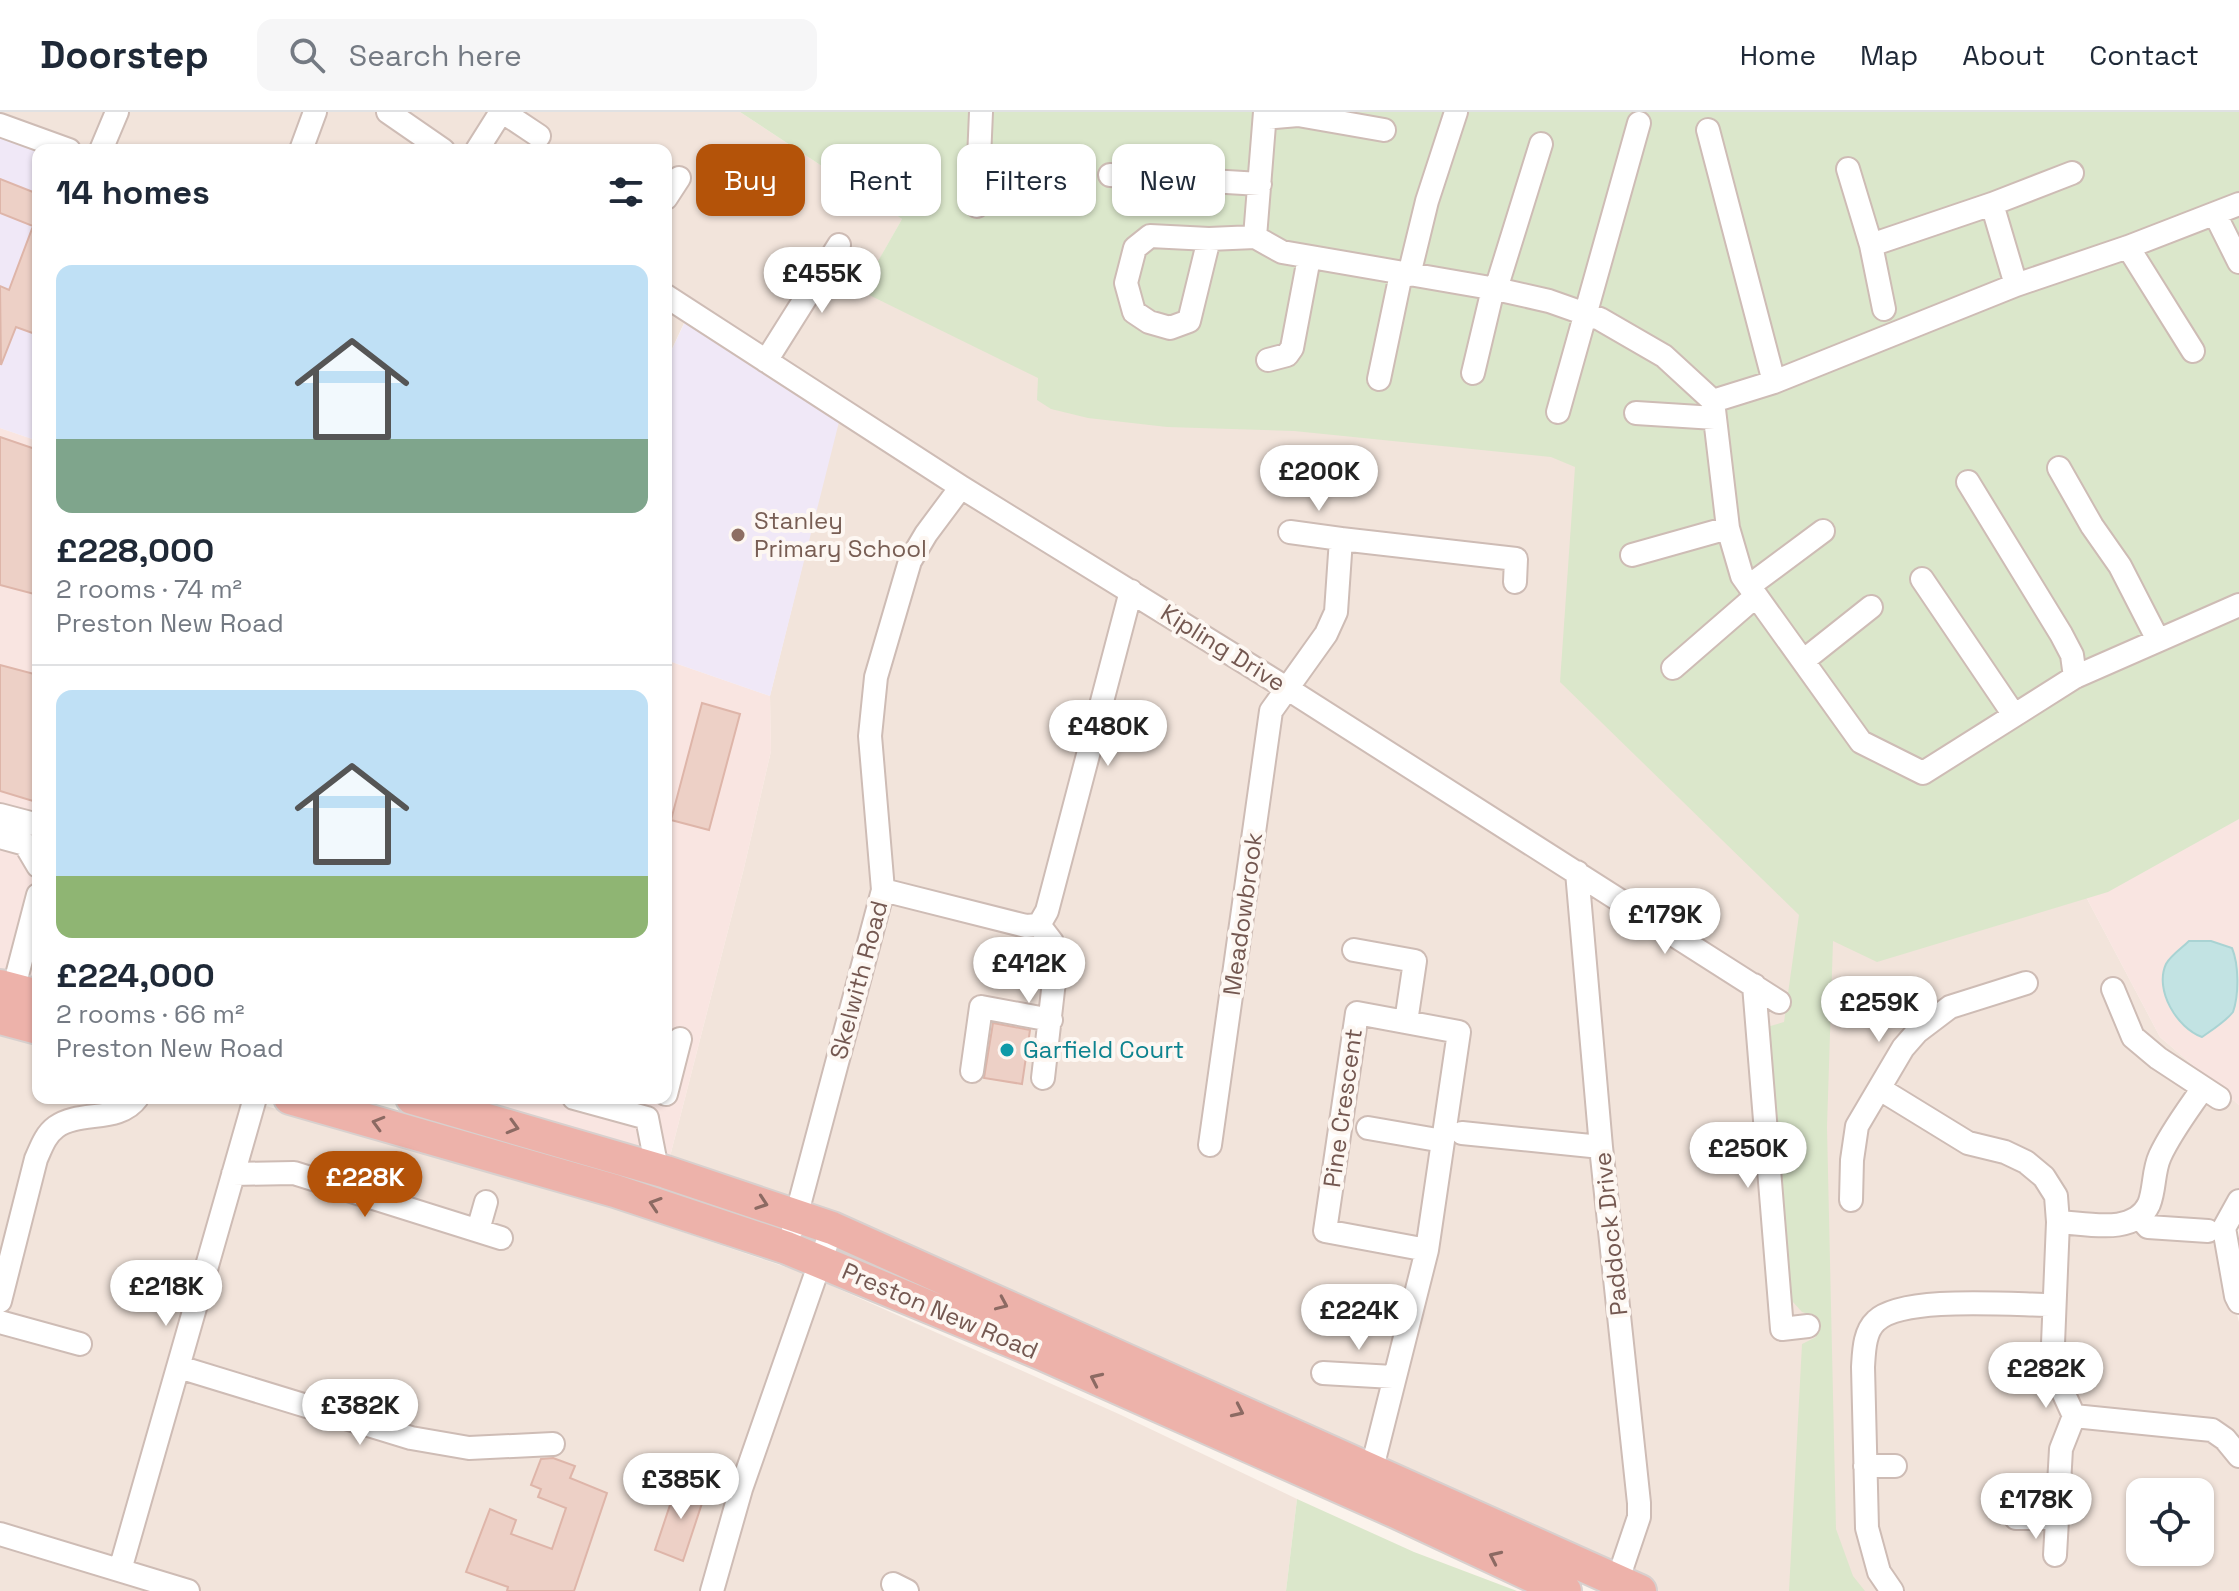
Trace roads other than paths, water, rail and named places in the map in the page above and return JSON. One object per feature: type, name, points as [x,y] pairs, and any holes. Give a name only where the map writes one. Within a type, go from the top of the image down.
[{"type":"highway","points":[[11,1002],[32,1022]]},
{"type":"highway","name":"Preston New Road","points":[[311,1104],[615,1191],[787,1248],[1040,1353],[1565,1591]]},
{"type":"highway","name":"Preston New Road","points":[[458,1104],[832,1228],[1624,1588]]},
{"type":"street","points":[[104,144],[117,112]]},
{"type":"street","points":[[303,144],[315,112]]},
{"type":"street","points":[[388,112],[434,144]]},
{"type":"street","points":[[481,144],[502,112],[539,136]]},
{"type":"street","points":[[980,144],[981,112]]},
{"type":"street","points":[[1379,379],[1405,275],[1456,112]]},
{"type":"street","points":[[1255,237],[1265,115],[1298,115],[1384,130]]},
{"type":"street","points":[[1558,412],[1639,123]]},
{"type":"street","points":[[0,125],[52,144]]},
{"type":"street","points":[[1708,130],[1774,382]]},
{"type":"street","points":[[1473,373],[1494,289],[1541,144]]},
{"type":"street","points":[[1848,169],[1871,245],[1884,309]]},
{"type":"street","points":[[1871,245],[2072,173]]},
{"type":"street","points":[[1110,175],[1260,184]]},
{"type":"street","points":[[672,189],[679,178]]},
{"type":"street","points":[[1992,204],[2016,285]]},
{"type":"street","points":[[1636,413],[1714,410],[1774,382],[2016,285],[2128,247],[2239,204]]},
{"type":"street","points":[[2215,214],[2239,262]]},
{"type":"street","points":[[1209,239],[1189,321],[1170,328],[1149,322],[1134,312],[1126,283],[1135,248],[1150,236],[1209,239],[1255,237],[1282,252],[1309,258],[1549,301],[1600,319],[1664,356],[1714,410],[1728,528],[1742,576],[1861,742],[1923,773],[2075,677],[2239,605]]},
{"type":"street","points":[[766,361],[839,245]]},
{"type":"street","points":[[2128,247],[2193,351]]},
{"type":"street","points":[[1268,360],[1287,355],[1292,348],[1309,258]]},
{"type":"street","name":"Kipling Drive","points":[[672,300],[961,487],[1288,689],[1779,1002]]},
{"type":"street","points":[[2059,468],[2092,526],[2120,566],[2158,640]]},
{"type":"street","points":[[1968,482],[2061,634],[2072,655],[2075,677]]},
{"type":"street","name":"Skelwith Road","points":[[787,1248],[883,890],[870,736],[876,677],[910,561],[961,487]]},
{"type":"street","points":[[1298,528],[1341,539],[1516,559],[1515,582]]},
{"type":"street","points":[[1632,555],[1728,528]]},
{"type":"street","points":[[1673,668],[1752,591],[1823,531]]},
{"type":"street","name":"Meadowbrook","points":[[1210,1145],[1271,711],[1326,634],[1336,612],[1341,539]]},
{"type":"street","points":[[1922,579],[2014,715]]},
{"type":"street","points":[[1039,925],[1047,911],[1131,591]]},
{"type":"street","points":[[1803,661],[1871,607]]},
{"type":"street","points":[[0,815],[32,823]]},
{"type":"street","points":[[0,837],[25,844],[32,856]]},
{"type":"street","name":"Paddock Drive","points":[[1577,872],[1601,1147],[1639,1503],[1639,1517],[1624,1588]]},
{"type":"street","points":[[883,890],[1026,926],[1039,925]]},
{"type":"street","points":[[11,1002],[32,919]]},
{"type":"street","points":[[1039,925],[1052,942],[1057,955],[1043,1078]]},
{"type":"street","points":[[1354,950],[1415,961],[1406,1022]]},
{"type":"street","points":[[1851,1200],[1857,1126],[1903,1048],[1950,1007],[2026,983]]},
{"type":"street","points":[[1754,985],[1782,1329],[1808,1326]]},
{"type":"street","points":[[2058,1222],[2123,1225],[2139,1217],[2149,1203],[2159,1156],[2211,1093],[2158,1058],[2133,1037],[2113,989]]},
{"type":"street","points":[[972,1071],[981,1007],[1051,1020]]},
{"type":"street","name":"Pine Crescent","points":[[1393,1377],[1427,1250],[1452,1137],[1459,1032],[1357,1013],[1325,1231],[1427,1250]]},
{"type":"street","points":[[672,1072],[680,1039]]},
{"type":"street","points":[[1880,1089],[1968,1143],[2005,1152],[2026,1162],[2044,1177],[2056,1196],[2058,1222],[2052,1368],[2074,1416],[2061,1449],[2055,1555]]},
{"type":"street","points":[[0,1301],[36,1159],[45,1138],[56,1126],[123,1110],[130,1104]]},
{"type":"street","points":[[120,1570],[253,1104]]},
{"type":"street","points":[[596,1104],[647,1118],[664,1104]]},
{"type":"street","points":[[647,1118],[657,1169]]},
{"type":"street","points":[[1368,1128],[1601,1147]]},
{"type":"street","points":[[233,1174],[294,1173],[501,1238]]},
{"type":"street","points":[[2239,1201],[2224,1228],[2239,1302]]},
{"type":"street","points":[[478,1230],[486,1202]]},
{"type":"street","points":[[2139,1217],[2148,1227],[2208,1231]]},
{"type":"street","points":[[712,1591],[741,1489],[832,1228]]},
{"type":"street","points":[[1892,1591],[1879,1572],[1867,1528],[1863,1367],[1865,1341],[1874,1321],[1893,1310],[1923,1305],[2053,1305]]},
{"type":"street","points":[[0,1322],[80,1344]]},
{"type":"street","points":[[179,1367],[411,1438],[469,1448],[553,1444]]},
{"type":"street","points":[[1323,1373],[1393,1377],[1371,1472]]},
{"type":"street","points":[[2074,1416],[2212,1430],[2225,1439],[2239,1456]]},
{"type":"street","points":[[1865,1466],[1895,1466]]},
{"type":"street","points":[[2016,1518],[2056,1518]]},
{"type":"street","points":[[0,1534],[188,1591]]},
{"type":"water","points":[[2189,941],[2211,941],[2232,948],[2236,963],[2237,989],[2233,1012],[2202,1037],[2176,1017],[2163,985],[2166,964]]},
{"type":"place","name":"Stanley Primary School","points":[[738,535]]},
{"type":"place","name":"Garfield Court","points":[[1007,1050]]}]
